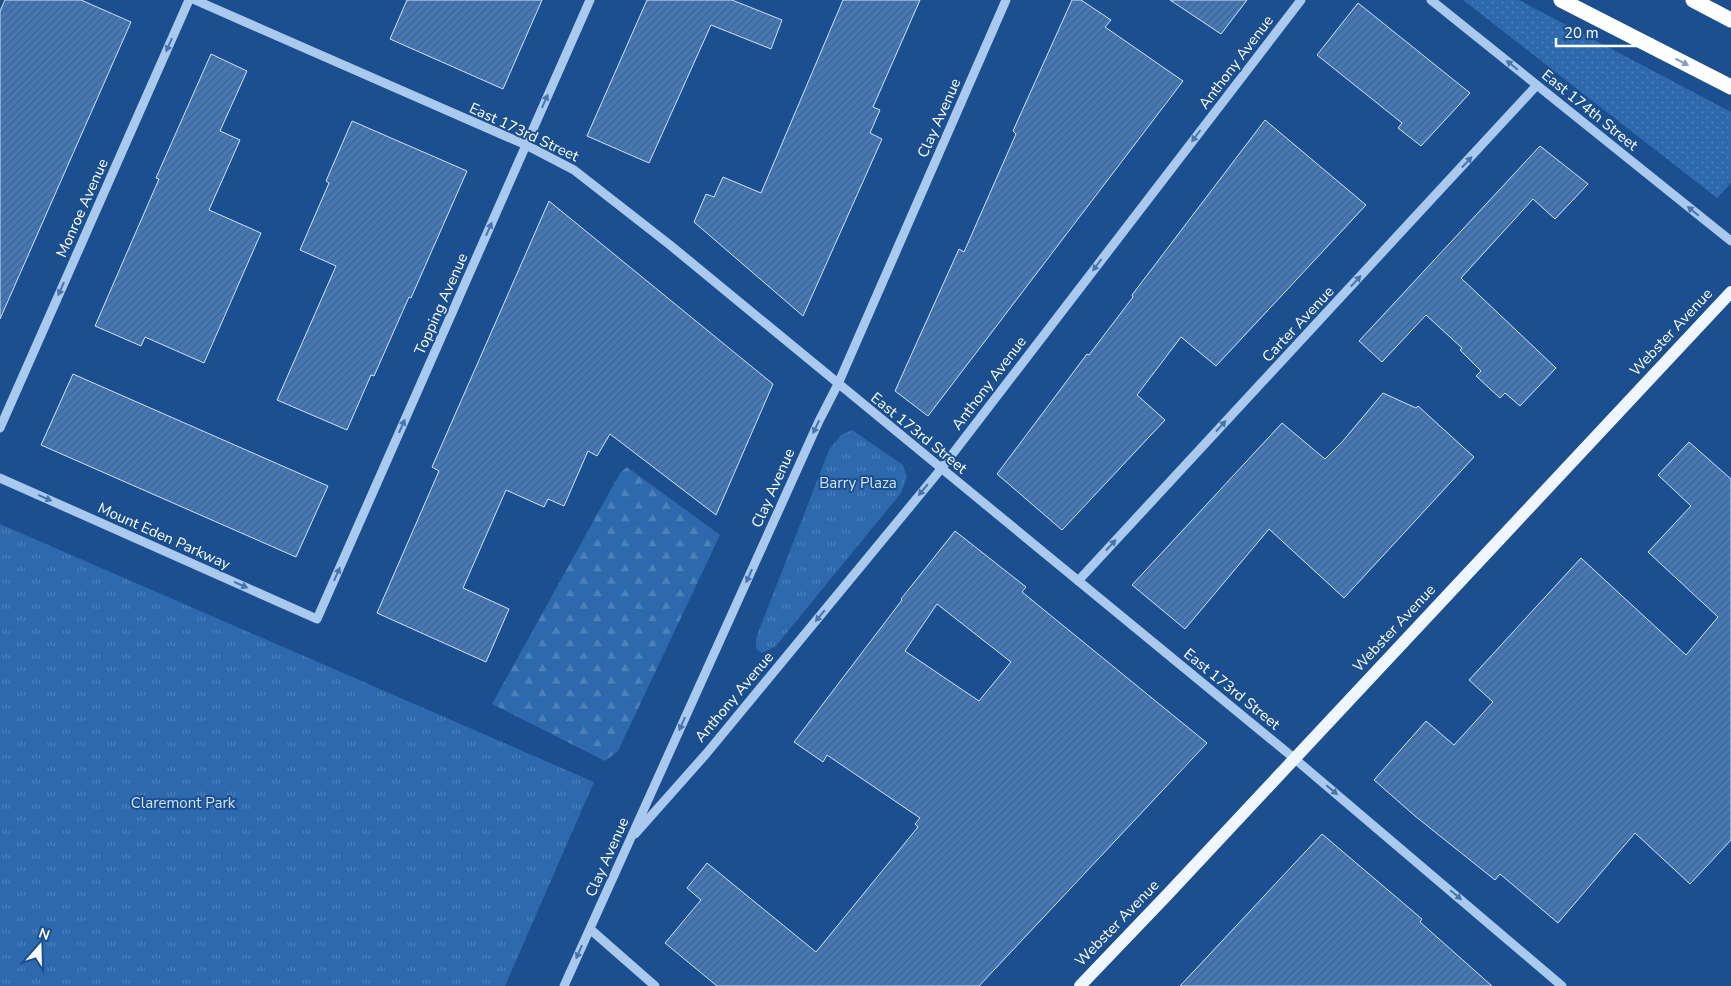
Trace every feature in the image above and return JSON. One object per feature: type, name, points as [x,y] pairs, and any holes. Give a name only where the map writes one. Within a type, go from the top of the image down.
[{"type":"highway","points":[[1561,0],[1731,87]]},
{"type":"highway","points":[[1693,0],[1731,20]]},
{"type":"main road","name":"Webster Avenue","points":[[1080,986],[1295,759],[1731,292]]},
{"type":"street","name":"Monroe Avenue","points":[[0,428],[189,0]]},
{"type":"street","name":"East 173rd Street","points":[[194,0],[526,145],[574,170],[594,184],[1295,759],[1562,986]]},
{"type":"street","name":"Topping Avenue","points":[[317,619],[590,0]]},
{"type":"street","name":"Clay Avenue","points":[[564,986],[818,421],[838,384],[1006,0]]},
{"type":"street","name":"Anthony Avenue","points":[[629,841],[706,754],[941,469],[1301,0]]},
{"type":"street","name":"East 174th Street","points":[[1431,0],[1731,242]]},
{"type":"street","name":"Carter Avenue","points":[[1078,581],[1537,85]]},
{"type":"street","name":"Mount Eden Parkway","points":[[0,478],[317,619]]},
{"type":"street","points":[[590,929],[655,986]]},
{"type":"green space","points":[[1463,0],[1519,0],[1731,112],[1731,183],[1717,198]]},
{"type":"green space","name":"Barry Plaza","points":[[852,430],[903,465],[907,477],[901,493],[775,647],[762,653],[756,649],[756,638],[829,450],[841,435]]},
{"type":"green space","points":[[627,467],[720,535],[618,751],[605,761],[492,704],[620,473]]},
{"type":"green space","name":"Claremont Park","points":[[0,524],[594,782],[505,986],[0,986]]},
{"type":"building","points":[[5,0],[81,0],[131,22],[0,319],[0,11]]},
{"type":"building","points":[[407,0],[542,0],[503,89],[390,39]]},
{"type":"building","points":[[647,0],[732,0],[782,20],[771,49],[711,25],[649,163],[587,136]]},
{"type":"building","points":[[843,0],[920,0],[873,107],[880,110],[870,133],[882,139],[803,316],[694,222],[706,194],[714,197],[723,177],[761,193]]},
{"type":"building","points":[[1072,0],[1081,0],[1111,20],[1105,27],[1183,81],[928,416],[895,391],[959,249],[964,252],[1016,134],[1013,131]]},
{"type":"building","points":[[1170,0],[1247,0],[1221,34]]},
{"type":"building","points":[[1358,3],[1470,93],[1421,146],[1398,128],[1402,123],[1317,55]]},
{"type":"building","points":[[211,54],[247,71],[220,131],[240,140],[209,210],[261,233],[204,363],[145,337],[141,346],[95,326],[159,179],[156,178]]},
{"type":"building","points":[[1265,120],[1366,205],[1216,366],[1181,337],[1137,395],[1165,420],[1062,530],[997,474],[1087,354],[1089,355],[1133,297],[1132,295]]},
{"type":"building","points":[[352,121],[467,171],[411,298],[409,297],[374,376],[371,375],[347,430],[277,400],[336,266],[300,250],[329,183],[326,181]]},
{"type":"building","points":[[1540,146],[1588,184],[1555,219],[1533,199],[1461,278],[1556,368],[1520,406],[1505,393],[1500,398],[1476,376],[1481,371],[1460,350],[1462,348],[1426,315],[1382,362],[1359,341]]},
{"type":"building","points":[[549,201],[773,384],[716,515],[610,434],[597,456],[588,451],[564,506],[548,499],[544,507],[506,490],[463,588],[509,609],[486,662],[377,613],[439,471],[432,467]]},
{"type":"building","points":[[73,374],[328,486],[296,557],[41,445]]},
{"type":"building","points":[[1383,393],[1416,408],[1418,406],[1474,457],[1344,598],[1269,529],[1185,629],[1132,585],[1282,423],[1325,459],[1342,442]]},
{"type":"building","points":[[1689,442],[1731,479],[1731,840],[1690,884],[1635,833],[1558,923],[1500,874],[1495,880],[1415,816],[1374,780],[1426,721],[1454,745],[1493,702],[1469,680],[1581,558],[1686,655],[1718,617],[1648,552],[1691,506],[1658,475]]},
{"type":"building","points":[[955,531],[1026,587],[1022,592],[1207,743],[979,986],[717,986],[665,943],[701,900],[687,888],[707,863],[816,952],[918,827],[915,824],[920,818],[827,755],[823,762],[794,742],[901,599]],"holes":[[[937,604],[1011,662],[979,701],[905,651]]]},
{"type":"building","points":[[1322,834],[1422,919],[1420,922],[1492,986],[1180,986]]}]
